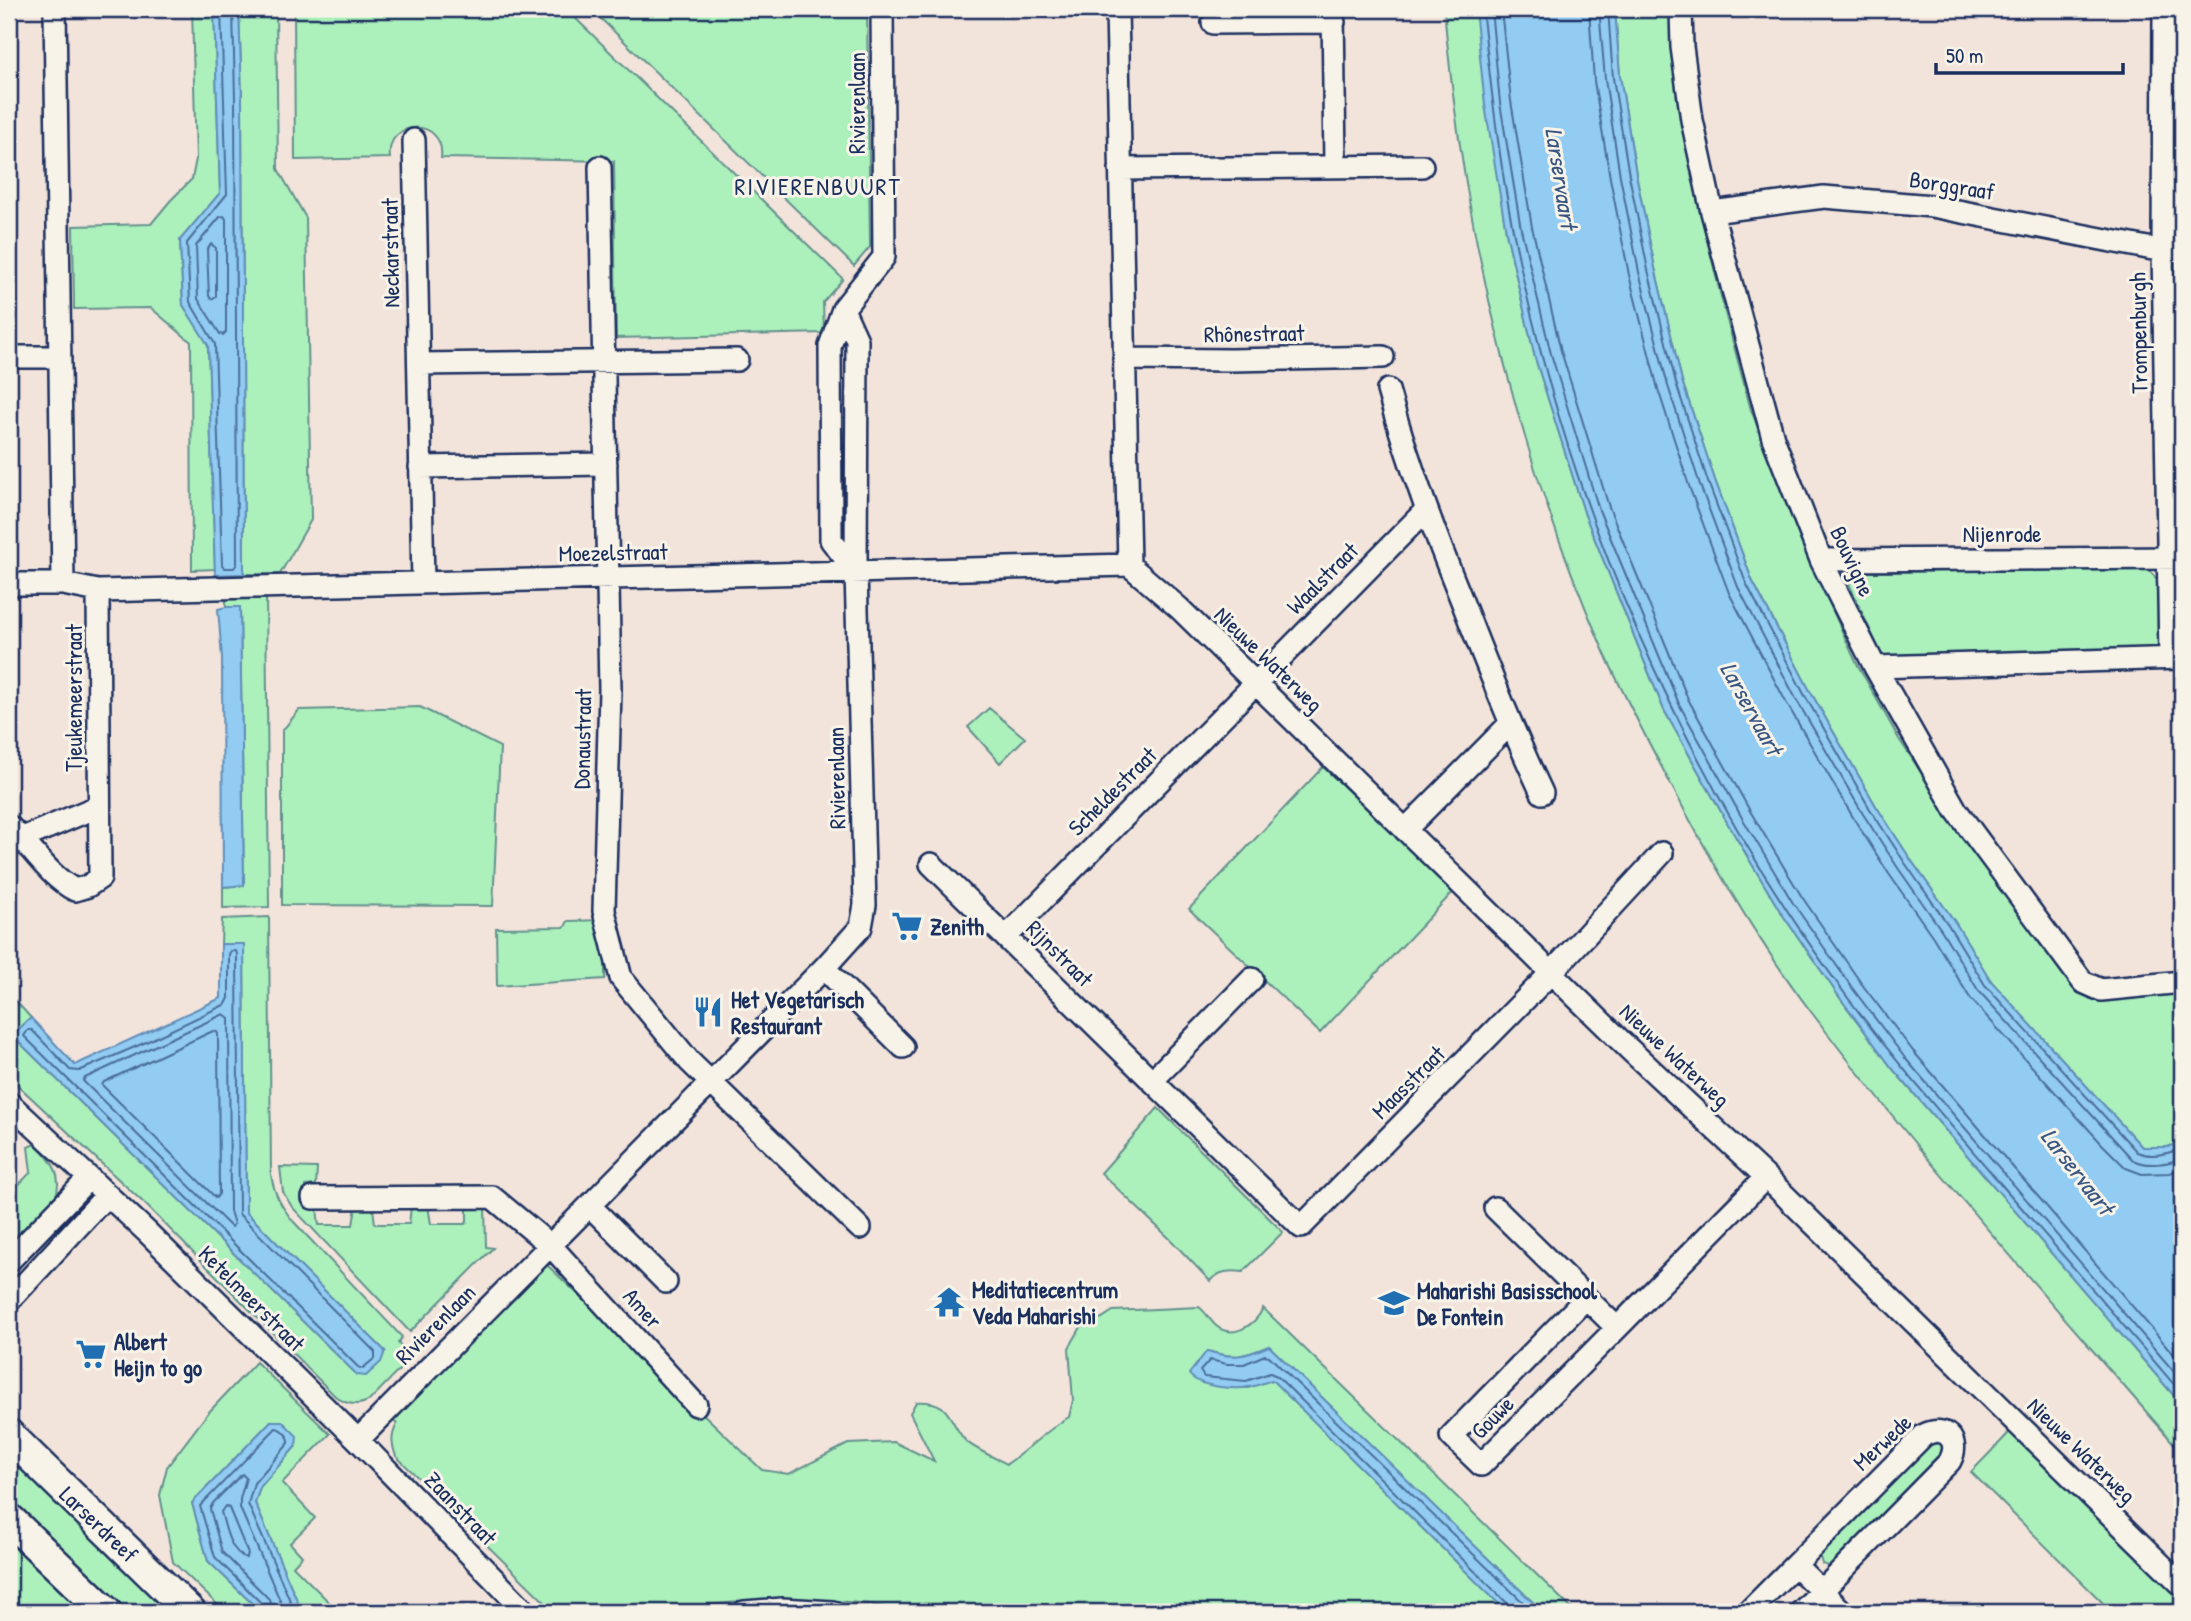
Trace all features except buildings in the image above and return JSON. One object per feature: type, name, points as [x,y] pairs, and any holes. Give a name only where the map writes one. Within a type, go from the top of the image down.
[{"type":"main road","name":"Larserdreef","points":[[9,1435],[190,1612]]},
{"type":"main road","points":[[9,1519],[106,1612]]},
{"type":"street","points":[[55,9],[63,584]]},
{"type":"street","name":"Rivierenlaan","points":[[358,1440],[712,1084],[861,927],[864,905],[856,572],[831,540],[830,346],[843,309],[884,257],[882,9]]},
{"type":"street","points":[[1117,9],[1129,565]]},
{"type":"street","name":"Bouvigne","points":[[1681,9],[1682,47],[1692,120],[1712,212],[1773,438],[1821,560],[1875,667],[1956,810],[2083,982],[2101,990],[2182,982]]},
{"type":"street","name":"Trompenburgh","points":[[2164,9],[2173,251],[2176,657]]},
{"type":"street","points":[[1213,23],[1333,15],[1335,167]]},
{"type":"street","name":"Neckarstraat","points":[[414,140],[423,583]]},
{"type":"street","points":[[1120,169],[1422,166]]},
{"type":"street","name":"Donaustraat","points":[[600,167],[610,690],[604,911],[621,978],[690,1062],[712,1084]]},
{"type":"street","name":"Borggraaf","points":[[1712,212],[1824,197],[1932,206],[2173,251]]},
{"type":"street","points":[[9,357],[60,357]]},
{"type":"street","name":"Rhônestraat","points":[[1124,359],[1383,357]]},
{"type":"street","points":[[419,364],[737,360]]},
{"type":"street","points":[[1388,390],[1426,510],[1510,724],[1542,793]]},
{"type":"street","points":[[421,467],[606,464]]},
{"type":"street","name":"Waalstraat","points":[[1256,683],[1426,510]]},
{"type":"street","name":"Nijenrode","points":[[1821,560],[2175,558]]},
{"type":"street","name":"Moezelstraat","points":[[9,584],[63,584],[98,591],[1129,565]]},
{"type":"street","name":"Nieuwe Waterweg","points":[[1129,565],[1179,608],[2182,1585]]},
{"type":"street","name":"Tjeukemeerstraat","points":[[98,591],[100,878],[75,890],[63,884],[16,832],[99,806]]},
{"type":"street","points":[[1875,667],[2176,657]]},
{"type":"street","name":"Scheldestraat","points":[[1006,937],[1256,683]]},
{"type":"street","points":[[1405,830],[1510,724]]},
{"type":"street","points":[[1551,973],[1662,853]]},
{"type":"street","name":"Rijnstraat","points":[[931,863],[1301,1227]]},
{"type":"street","points":[[824,968],[903,1047]]},
{"type":"street","name":"Maasstraat","points":[[1301,1227],[1551,973]]},
{"type":"street","points":[[1152,1080],[1252,979]]},
{"type":"street","points":[[712,1084],[860,1228]]},
{"type":"street","name":"Ketelmeerstraat","points":[[9,1103],[147,1232],[358,1440]]},
{"type":"street","name":"Gouwe","points":[[1586,1298],[1451,1436],[1481,1465],[1766,1177]]},
{"type":"street","points":[[9,1261],[89,1178]]},
{"type":"street","points":[[9,1301],[107,1195]]},
{"type":"street","points":[[313,1199],[492,1197],[551,1246]]},
{"type":"street","name":"Amer","points":[[590,1206],[666,1282]]},
{"type":"street","points":[[1495,1208],[1617,1328]]},
{"type":"street","name":"Amer","points":[[551,1246],[696,1405]]},
{"type":"street","name":"Merwede","points":[[1748,1612],[1924,1434],[1932,1430],[1942,1431],[1950,1436],[1954,1445],[1950,1461],[1801,1612]]},
{"type":"street","name":"Zaanstraat","points":[[358,1440],[526,1612]]},
{"type":"street","points":[[1795,1565],[1843,1612]]},
{"type":"street","points":[[744,1612],[782,1609],[833,1612]]},
{"type":"green space","points":[[192,9],[214,9],[220,193],[180,240],[183,305],[208,344],[215,569],[192,570],[191,342],[151,308],[74,309],[73,226],[151,224],[192,179],[196,159]]},
{"type":"green space","points":[[239,9],[276,9],[278,169],[306,218],[311,520],[280,574],[244,574],[242,99]]},
{"type":"green space","points":[[294,9],[566,9],[843,279],[823,302],[824,333],[616,338],[614,161],[441,158],[440,145],[434,135],[426,129],[416,128],[397,135],[391,145],[390,158],[295,160]]},
{"type":"green space","points":[[591,9],[867,9],[870,247],[854,266]]},
{"type":"green space","points":[[1444,9],[1475,9],[1506,232],[1535,358],[1585,515],[1664,710],[1780,911],[1892,1068],[2182,1405],[2182,1453],[1947,1181],[1812,1013],[1772,958],[1717,869],[1633,713],[1570,569],[1518,413],[1479,253],[1464,172]]},
{"type":"green space","points":[[1615,9],[1671,9],[1688,142],[1704,227],[1751,410],[1812,564],[1855,660],[1899,739],[1977,857],[2090,999],[2182,991],[2182,1141],[2168,1147],[2142,1147],[1991,981],[1955,922],[1876,806],[1810,691],[1752,580],[1682,381],[1636,174],[1620,76]]},
{"type":"green space","points":[[2177,9],[2182,9],[2182,236],[2178,220]]},
{"type":"green space","points":[[2182,274],[2182,533],[2179,281]]},
{"type":"green space","points":[[2149,569],[2159,583],[2160,652],[1883,658],[1849,584],[1864,572]]},
{"type":"green space","points":[[266,593],[269,907],[223,908],[223,887],[244,885],[240,607],[226,607],[226,596]]},
{"type":"green space","points":[[420,707],[500,747],[493,906],[282,905],[282,731],[299,710]]},
{"type":"green space","points":[[989,708],[1025,738],[1000,763],[968,727]]},
{"type":"green space","points":[[1323,767],[1454,891],[1320,1033],[1189,909]]},
{"type":"green space","points":[[269,917],[271,1174],[274,1188],[293,1221],[402,1337],[398,1343],[411,1358],[370,1400],[361,1404],[347,1403],[335,1396],[146,1205],[9,1077],[9,1003],[13,998],[31,1018],[12,1035],[340,1358],[385,1351],[246,1212],[244,944],[221,944],[222,919]]},
{"type":"green space","points":[[605,920],[605,979],[497,986],[496,928],[565,927],[568,921]]},
{"type":"green space","points":[[1158,1108],[1283,1232],[1243,1272],[1225,1272],[1210,1281],[1101,1173]]},
{"type":"green space","points":[[35,1144],[55,1168],[58,1183],[55,1199],[9,1247],[9,1195],[31,1172],[28,1147]]},
{"type":"green space","points":[[280,1167],[317,1168],[316,1185],[306,1186],[306,1206],[317,1209],[319,1225],[353,1225],[356,1207],[373,1208],[375,1224],[409,1224],[411,1207],[428,1206],[431,1224],[465,1224],[467,1207],[485,1206],[486,1247],[493,1248],[410,1332],[292,1207],[283,1192]]},
{"type":"green space","points":[[545,1263],[762,1470],[789,1474],[848,1444],[894,1442],[934,1461],[910,1413],[916,1402],[942,1407],[967,1442],[1007,1464],[1069,1417],[1073,1400],[1069,1348],[1081,1327],[1113,1311],[1199,1307],[1215,1325],[1236,1331],[1255,1320],[1263,1308],[1575,1612],[1543,1612],[1269,1346],[1238,1356],[1207,1351],[1202,1383],[1248,1388],[1272,1380],[1507,1612],[909,1612],[869,1604],[782,1598],[695,1606],[665,1612],[555,1612],[396,1456],[392,1440],[397,1424],[391,1419]]},
{"type":"green space","points":[[256,1362],[330,1434],[282,1483],[315,1518],[290,1543],[302,1556],[293,1566],[339,1612],[302,1612],[255,1503],[260,1487],[296,1446],[271,1421],[192,1503],[208,1561],[261,1612],[225,1612],[173,1562],[160,1495],[167,1467],[208,1413]]},
{"type":"green space","points":[[2011,1431],[2182,1599],[2182,1612],[2112,1612],[1971,1472]]},
{"type":"green space","points":[[1939,1438],[1946,1452],[1832,1567],[1822,1564],[1819,1554],[1928,1441]]},
{"type":"green space","points":[[9,1455],[168,1612],[125,1612],[9,1497]]},
{"type":"green space","points":[[9,1540],[83,1612],[9,1612]]},
{"type":"water","points":[[214,9],[239,9],[242,99],[244,574],[215,575],[208,345],[183,305],[180,240],[220,193]]},
{"type":"water","name":"Larservaart","points":[[1475,9],[1615,9],[1620,76],[1636,174],[1682,381],[1752,580],[1810,691],[1876,806],[1955,922],[1991,981],[2142,1147],[2168,1147],[2182,1141],[2182,1405],[1892,1068],[1780,911],[1664,710],[1585,515],[1535,358],[1506,232],[1485,105]]},
{"type":"water","points":[[240,607],[244,885],[223,887],[222,658],[218,609]]},
{"type":"water","points":[[221,944],[244,944],[246,1212],[385,1351],[381,1362],[366,1376],[357,1375],[12,1035],[31,1018],[75,1065],[221,998]]},
{"type":"water","points":[[1269,1346],[1543,1612],[1507,1612],[1272,1380],[1249,1387],[1226,1388],[1200,1382],[1189,1374],[1207,1351],[1238,1356]]},
{"type":"water","points":[[271,1421],[282,1421],[297,1436],[296,1446],[260,1487],[255,1503],[302,1612],[261,1612],[208,1561],[192,1503]]},
{"type":"place","name":"Zenith","points":[[907,926]]},
{"type":"place","name":"Het Vegetarisch Restaurant","points":[[708,1012]]},
{"type":"place","name":"Meditatiecentrum Veda Maharishi","points":[[949,1302]]},
{"type":"place","name":"Maharishi Basisschool De Fontein","points":[[1394,1303]]},
{"type":"place","name":"Albert Heijn to go","points":[[91,1354]]},
{"type":"district","name":"RIVIERENBUURT","points":[[818,186]]}]
